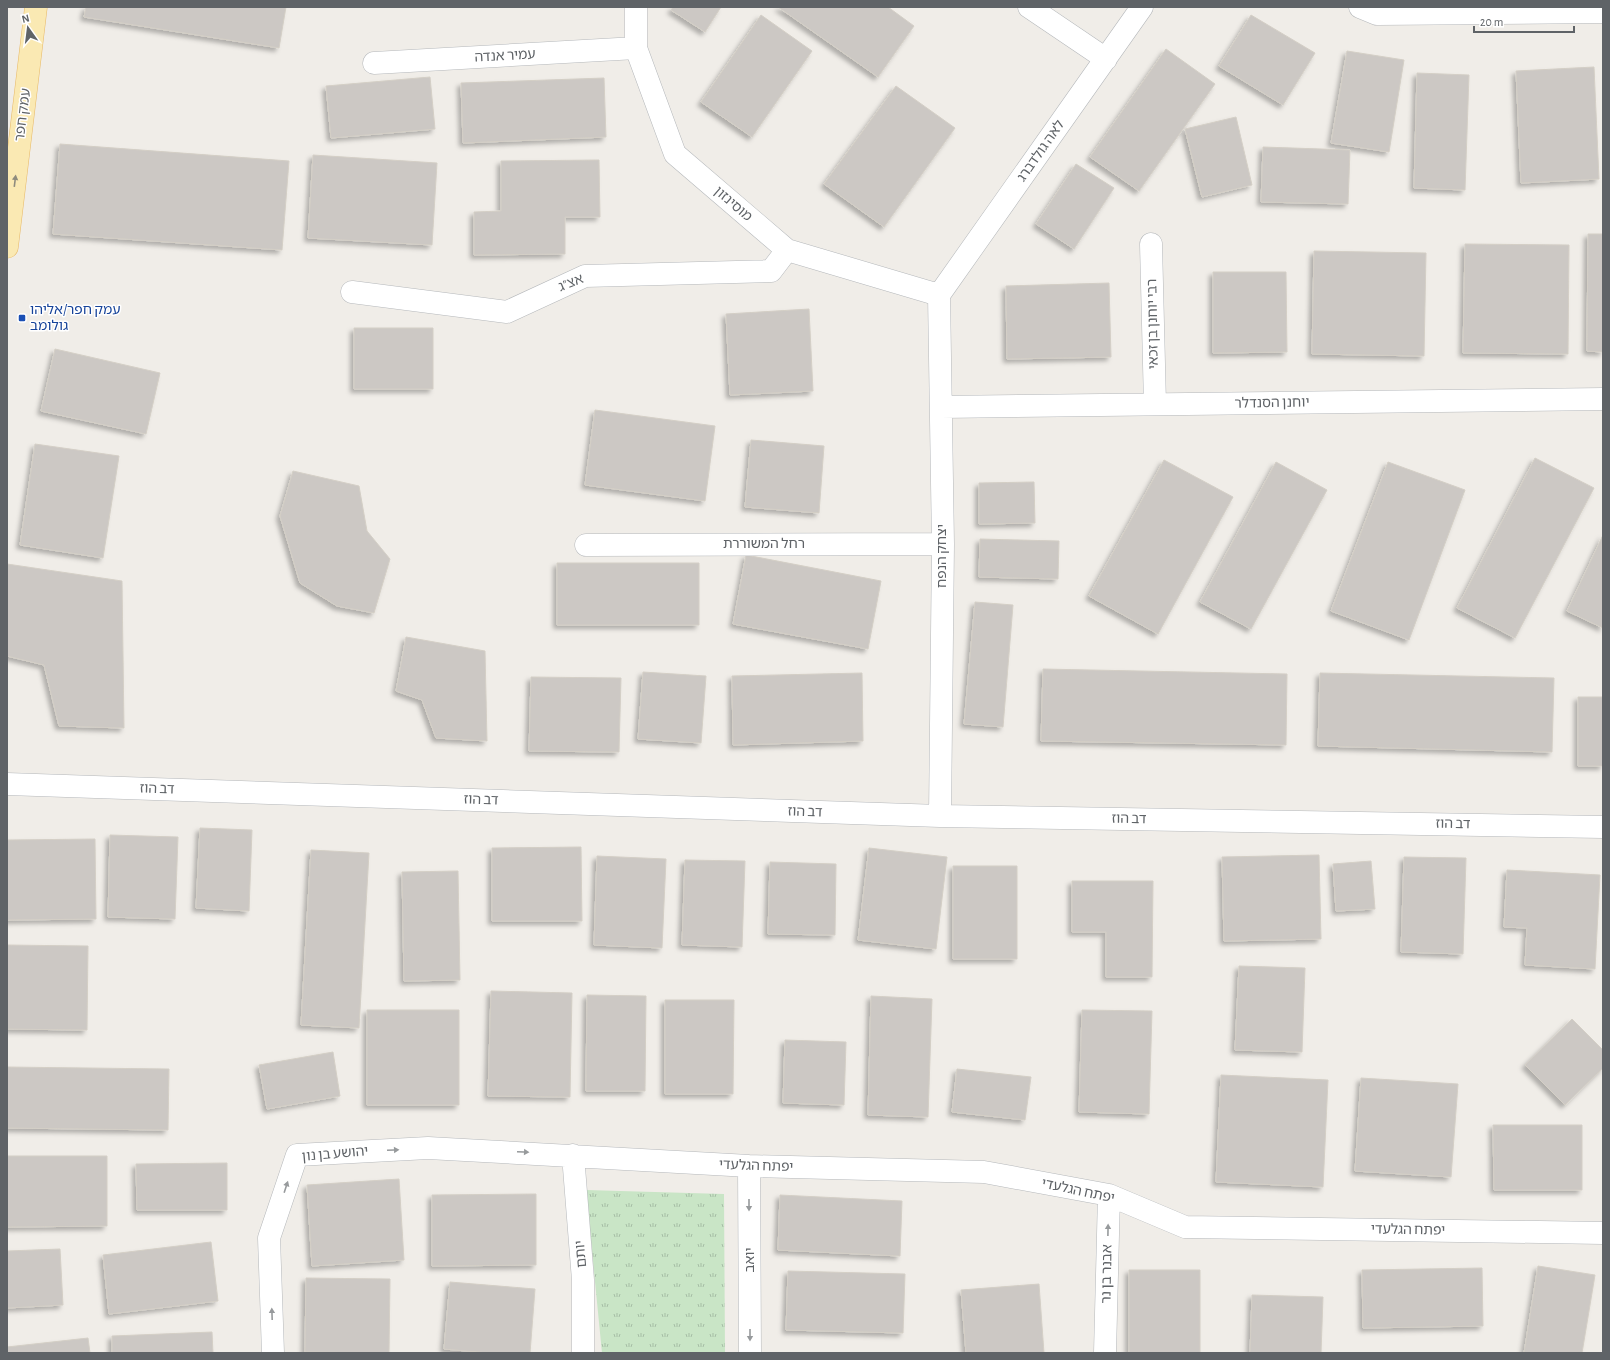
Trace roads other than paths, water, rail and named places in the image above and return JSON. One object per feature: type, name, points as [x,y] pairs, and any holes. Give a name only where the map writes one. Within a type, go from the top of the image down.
[{"type":"main road","name":"עמק חפר","points":[[7,247],[36,7]]},
{"type":"street","name":"מוסינזון","points":[[636,7],[636,48],[675,154],[787,250],[939,295]]},
{"type":"street","points":[[1029,7],[1106,59]]},
{"type":"street","name":"לאה גולדברג","points":[[939,295],[1142,7]]},
{"type":"street","points":[[1360,7],[1377,14],[1603,12]]},
{"type":"street","name":"עמיר אנדה","points":[[374,63],[636,48]]},
{"type":"street","name":"רבי יוחנן בן זכאי","points":[[1151,244],[1155,404]]},
{"type":"street","name":"אצ\"ג","points":[[352,292],[507,312],[585,276],[771,271],[787,250]]},
{"type":"street","name":"יצחק הנפח","points":[[939,295],[943,544],[940,816]]},
{"type":"street","name":"יוחנן הסנדלר","points":[[941,407],[1603,399]]},
{"type":"street","name":"רחל המשוררת","points":[[586,545],[943,544]]},
{"type":"street","name":"דב הוז","points":[[7,784],[940,816],[1603,827]]},
{"type":"street","name":"יהושע בן נון","points":[[273,1353],[269,1238],[297,1155],[428,1148],[573,1155]]},
{"type":"street","name":"יפתח הגלעדי","points":[[573,1155],[749,1166],[984,1172],[1109,1195],[1185,1227],[1603,1234]]},
{"type":"street","name":"יותם","points":[[573,1155],[583,1280],[583,1353]]},
{"type":"street","name":"יואב","points":[[749,1166],[750,1353]]},
{"type":"street","name":"אבנר בן נר","points":[[1105,1353],[1109,1195]]},
{"type":"place","name":"עמק חפר/אליהו גולומב","points":[[22,318]]}]
